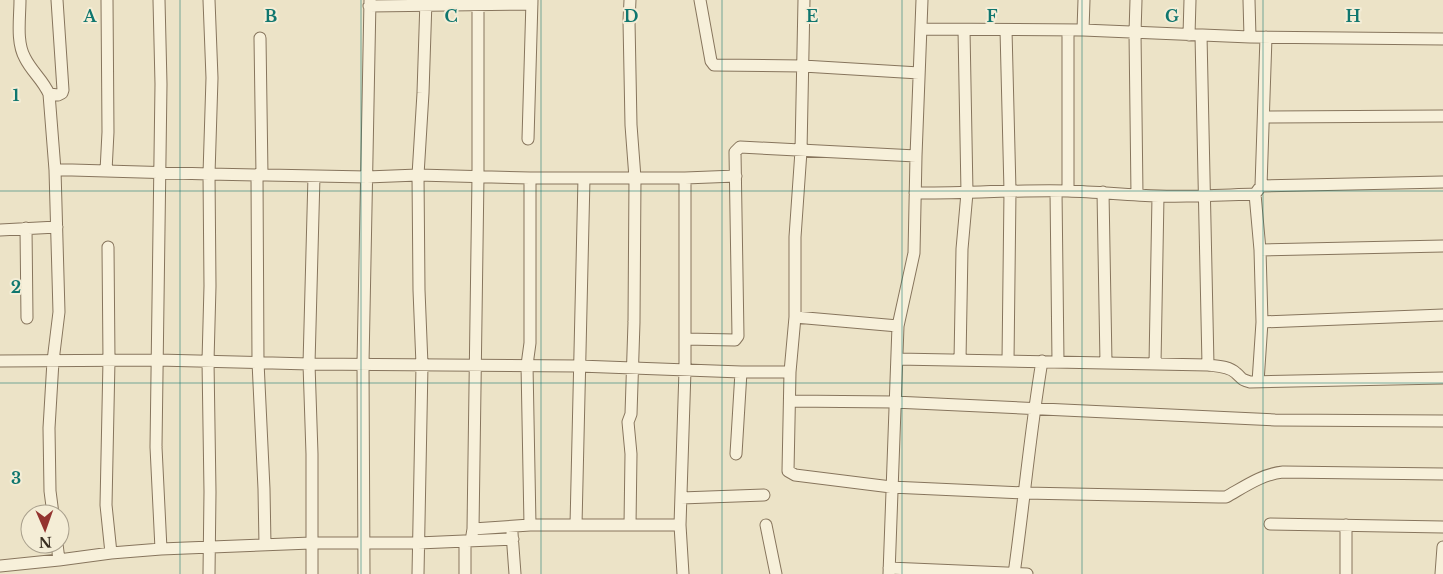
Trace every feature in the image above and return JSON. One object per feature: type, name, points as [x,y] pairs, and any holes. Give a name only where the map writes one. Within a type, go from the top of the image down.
[{"type":"street","points":[[20,0],[20,42],[24,58],[44,84],[49,94],[55,170],[59,312],[48,428],[51,504]]},
{"type":"street","points":[[49,94],[58,95],[63,90],[57,0]]},
{"type":"street","points":[[106,171],[108,132],[107,0]]},
{"type":"street","points":[[159,0],[161,84],[156,447],[161,549]]},
{"type":"street","points":[[209,0],[212,78],[209,174],[209,574]]},
{"type":"street","points":[[630,0],[631,125],[635,178],[633,368],[631,414],[628,422],[631,454],[630,525]]},
{"type":"street","points":[[700,0],[711,61],[714,65],[803,66],[919,73]]},
{"type":"street","points":[[804,0],[801,151],[796,237],[795,317],[790,372],[788,471],[795,474],[891,487],[1025,493],[1219,497],[1226,497],[1273,473],[1443,474]]},
{"type":"street","points":[[922,0],[914,193],[914,253],[898,326],[889,571],[1027,574]]},
{"type":"street","points":[[1083,30],[1084,0]]},
{"type":"street","points":[[1136,0],[1137,195]]},
{"type":"street","points":[[1189,35],[1190,0]]},
{"type":"street","points":[[1249,0],[1250,37]]},
{"type":"street","points":[[418,574],[422,365],[418,175],[426,2]]},
{"type":"street","points":[[364,574],[363,364],[370,3],[532,2],[528,139]]},
{"type":"street","points":[[465,574],[470,537],[476,365],[478,3]]},
{"type":"street","points":[[921,29],[1083,30],[1250,37],[1443,39]]},
{"type":"street","points":[[960,360],[961,282],[967,194],[964,30]]},
{"type":"street","points":[[1006,30],[1010,191],[1008,361]]},
{"type":"street","points":[[1058,362],[1068,30]]},
{"type":"street","points":[[1201,35],[1208,365]]},
{"type":"street","points":[[1258,382],[1262,322],[1258,190],[1264,116],[1266,37]]},
{"type":"street","points":[[260,38],[258,362],[265,545]]},
{"type":"street","points":[[1264,116],[1443,116]]},
{"type":"street","points":[[685,339],[736,340],[738,336],[735,152],[740,147],[916,156]]},
{"type":"street","points":[[55,170],[367,177],[418,175],[530,178],[685,178],[736,176]]},
{"type":"street","points":[[312,574],[310,364],[314,176]]},
{"type":"street","points":[[530,178],[530,343],[527,365],[530,525]]},
{"type":"street","points":[[576,525],[584,178]]},
{"type":"street","points":[[683,574],[680,525],[685,370],[685,178]]},
{"type":"street","points":[[914,193],[967,194],[1010,191],[1062,191],[1158,196],[1205,196],[1258,190],[1443,182]]},
{"type":"street","points":[[1103,192],[1106,363]]},
{"type":"street","points":[[1155,364],[1158,196]]},
{"type":"street","points":[[0,230],[57,227]]},
{"type":"street","points":[[26,228],[27,318]]},
{"type":"street","points":[[1260,250],[1443,246]]},
{"type":"street","points":[[108,247],[109,360],[106,506],[111,552]]},
{"type":"street","points":[[1262,322],[1443,315]]},
{"type":"street","points":[[795,317],[898,326]]},
{"type":"street","points":[[896,359],[1208,365],[1228,367],[1242,380],[1250,382],[1443,378]]},
{"type":"street","points":[[0,361],[158,360],[310,364],[527,365],[790,372]]},
{"type":"street","points":[[1014,574],[1034,408],[1042,361]]},
{"type":"street","points":[[736,454],[741,372]]},
{"type":"street","points":[[790,401],[894,402],[1275,420],[1443,420]]},
{"type":"street","points":[[681,498],[764,495]]},
{"type":"street","points":[[1270,524],[1443,526]]},
{"type":"street","points":[[0,566],[111,552],[161,549],[311,543],[418,543],[470,537],[512,526],[680,525]]},
{"type":"street","points":[[766,525],[776,574]]},
{"type":"street","points":[[1346,525],[1346,574]]},
{"type":"street","points":[[512,526],[515,574]]},
{"type":"street","points":[[470,537],[513,539]]},
{"type":"street","points":[[1441,574],[1443,547]]},
{"type":"street","points":[[58,554],[59,560]]}]
